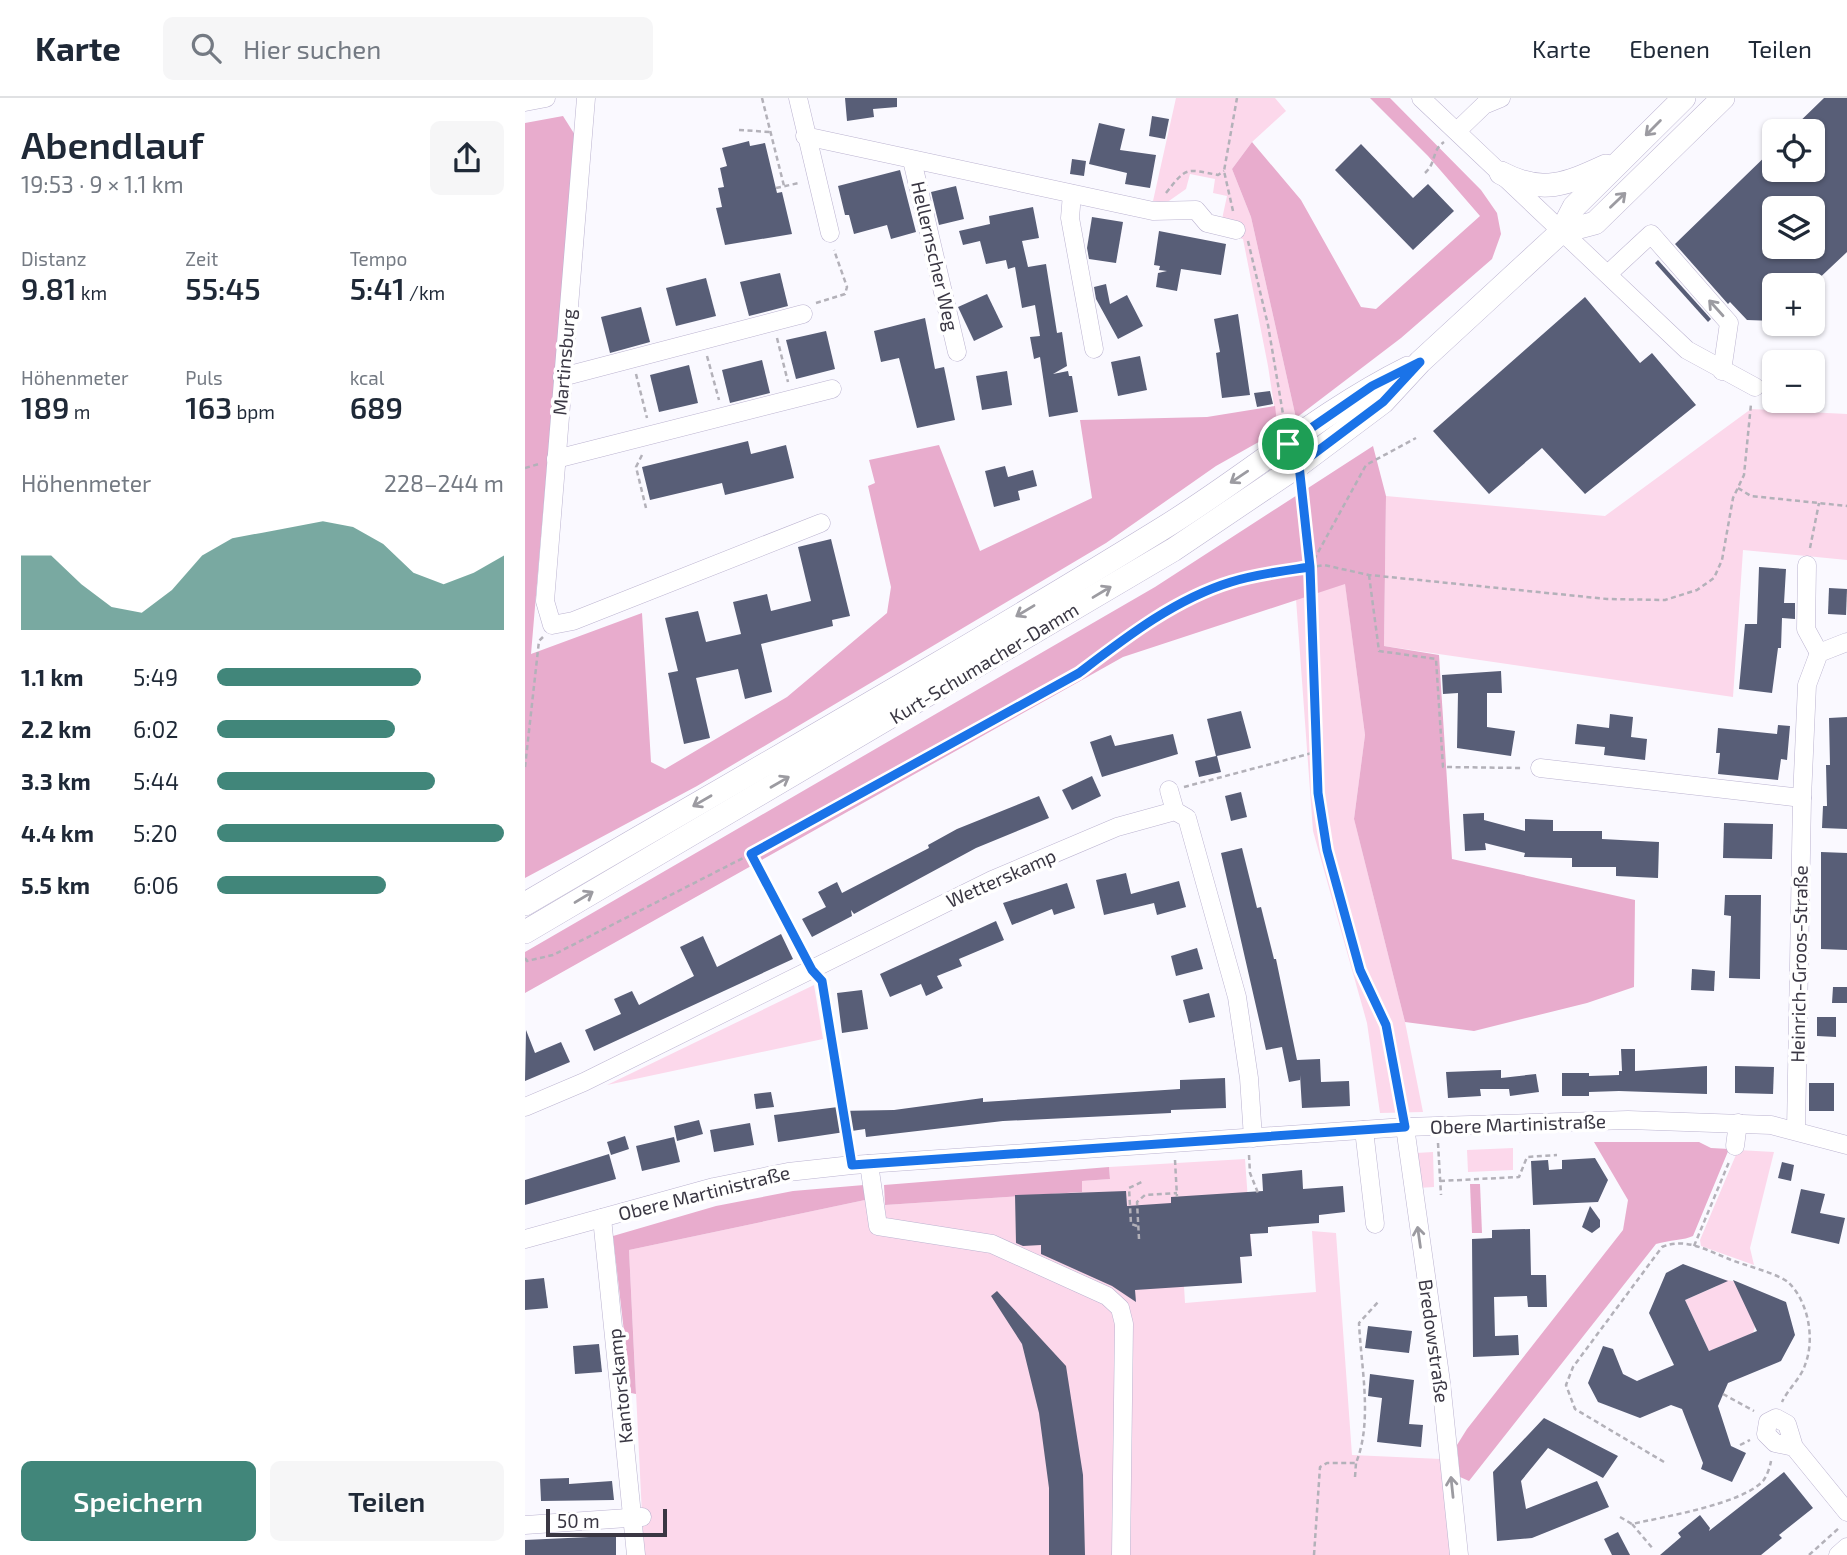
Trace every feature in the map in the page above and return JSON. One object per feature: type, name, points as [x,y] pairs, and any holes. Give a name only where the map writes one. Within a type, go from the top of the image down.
[{"type":"main road","name":"Kurt-Schumacher-Damm","points":[[525,932],[1173,550],[1299,465],[1383,402],[1420,362],[1561,232],[1574,207],[1683,98]]},
{"type":"main road","name":"Kurt-Schumacher-Damm","points":[[1561,232],[1595,223],[1723,98]]},
{"type":"main road","points":[[1501,173],[1533,186],[1553,186],[1574,181],[1622,159]]},
{"type":"main road","name":"Kurt-Schumacher-Damm","points":[[525,904],[903,684],[1162,529],[1372,386],[1420,362]]},
{"type":"street","points":[[525,102],[545,98]]},
{"type":"street","name":"Martinsburg","points":[[552,625],[545,601],[586,98]]},
{"type":"street","points":[[798,98],[830,233]]},
{"type":"street","points":[[1421,98],[1561,232],[1609,272],[1687,350],[1755,387]]},
{"type":"street","points":[[1457,131],[1487,100]]},
{"type":"street","name":"Hellernscher Weg","points":[[806,136],[1153,211],[1196,210],[1207,223],[1236,223]]},
{"type":"street","name":"Hellernscher Weg","points":[[912,160],[957,352]]},
{"type":"street","points":[[1072,194],[1070,218],[1094,349]]},
{"type":"street","points":[[1609,272],[1651,234],[1729,323],[1722,371]]},
{"type":"street","points":[[562,377],[772,322],[808,309]]},
{"type":"street","points":[[556,459],[832,389]]},
{"type":"street","points":[[552,625],[573,621],[821,523]]},
{"type":"street","points":[[1807,565],[1806,629],[1819,653],[1847,642]]},
{"type":"street","name":"Heinrich-Groos-Straße","points":[[1796,1130],[1802,797],[1807,685],[1819,653]]},
{"type":"street","points":[[1540,768],[1802,797]]},
{"type":"street","points":[[1170,790],[1175,811],[1187,818],[1237,997],[1249,1078],[1251,1147]]},
{"type":"street","name":"Wetterskamp","points":[[525,1107],[584,1082],[992,880],[1117,827],[1175,811]]},
{"type":"street","name":"Obere Martinistraße","points":[[525,1238],[715,1186],[788,1172],[861,1164],[1251,1147],[1364,1130],[1405,1127],[1628,1121],[1771,1125],[1847,1145]]},
{"type":"street","points":[[1735,1146],[1738,1124]]},
{"type":"street","name":"Bredowstraße","points":[[1405,1127],[1441,1382],[1459,1555]]},
{"type":"street","points":[[1364,1130],[1375,1224]]},
{"type":"street","points":[[861,1164],[878,1226],[992,1244],[1107,1296],[1120,1308],[1124,1324],[1121,1555]]},
{"type":"street","name":"Kantorskamp","points":[[602,1218],[637,1517],[636,1555]]},
{"type":"street","points":[[1794,1447],[1775,1443],[1766,1434],[1772,1420],[1787,1424],[1794,1447],[1845,1518]]},
{"type":"street","points":[[525,1525],[637,1517]]},
{"type":"street","points":[[1838,1555],[1847,1547]]},
{"type":"path","points":[[762,98],[784,186]]},
{"type":"path","points":[[1237,98],[1224,171],[1236,223],[1246,233],[1268,325],[1288,444]]},
{"type":"path","points":[[739,130],[770,132]]},
{"type":"path","points":[[1425,173],[1433,165],[1439,145],[1457,131]]},
{"type":"path","points":[[1153,211],[1182,173],[1190,170],[1218,175],[1224,171]]},
{"type":"path","points":[[776,188],[816,179]]},
{"type":"path","points":[[808,309],[845,294],[847,287],[830,233]]},
{"type":"path","points":[[772,322],[793,399]]},
{"type":"path","points":[[703,340],[723,417]]},
{"type":"path","points":[[632,358],[645,437],[642,456],[636,467],[646,508]]},
{"type":"path","points":[[525,958],[527,961],[553,955],[751,854],[1079,673],[1115,646],[1188,600],[1229,582],[1324,565],[1369,575],[1607,599],[1665,600],[1697,590],[1714,578],[1722,560],[1733,498],[1744,475],[1749,413],[1755,387]]},
{"type":"path","points":[[1310,567],[1366,465],[1416,438]]},
{"type":"path","points":[[1299,465],[1310,567],[1318,793],[1332,874],[1360,970],[1386,1025],[1405,1127]]},
{"type":"path","points":[[1738,488],[1751,496],[1847,506]]},
{"type":"path","points":[[1807,565],[1819,503]]},
{"type":"path","points":[[1369,575],[1379,651],[1436,659],[1443,767],[1540,768]]},
{"type":"path","points":[[525,768],[539,641],[552,625]]},
{"type":"path","points":[[1170,790],[1316,752]]},
{"type":"path","points":[[751,854],[812,970],[822,981],[861,1164]]},
{"type":"path","points":[[1439,1143],[1441,1195]]},
{"type":"path","points":[[1694,1246],[1735,1146]]},
{"type":"path","points":[[1251,1147],[1250,1173],[1258,1193]]},
{"type":"path","points":[[1440,1181],[1519,1177],[1527,1157],[1557,1155]]},
{"type":"path","points":[[1139,1239],[1137,1202],[1145,1195],[1177,1195],[1175,1160]]},
{"type":"path","points":[[1138,1227],[1131,1224],[1129,1188],[1144,1181]]},
{"type":"path","points":[[1664,1462],[1576,1409],[1566,1385],[1573,1367],[1662,1247],[1676,1241],[1788,1282],[1807,1312],[1809,1341],[1805,1367],[1789,1387],[1772,1420],[1723,1394]]},
{"type":"path","points":[[1355,1477],[1364,1423],[1359,1323],[1379,1301]]},
{"type":"path","points":[[1632,1524],[1703,1508],[1744,1493],[1763,1481],[1770,1466],[1775,1443]]},
{"type":"path","points":[[1314,1555],[1320,1468],[1327,1463],[1356,1463]]},
{"type":"path","points":[[1620,1517],[1632,1524],[1654,1550]]},
{"type":"path","points":[[1809,1555],[1845,1518]]},
{"type":"shaded area","points":[[1176,98],[1275,98],[1286,111],[1252,142],[1232,169],[1251,217],[1296,418],[1278,431],[1243,239],[1219,233],[1227,196],[1213,193],[1215,179],[1190,174],[1186,189],[1166,203],[1153,201]]},
{"type":"shaded area","points":[[1370,98],[1390,98],[1481,190],[1497,213],[1501,234],[1492,259],[1401,338],[1296,418],[1251,217],[1232,169],[1252,142],[1301,200],[1361,307],[1376,309],[1480,216],[1428,156]]},
{"type":"shaded area","points":[[563,116],[575,135],[531,654],[642,613],[651,762],[665,769],[787,697],[887,613],[891,587],[868,486],[875,483],[869,460],[939,445],[980,551],[1092,498],[1080,420],[1207,417],[1275,406],[1278,431],[1216,466],[1106,543],[697,786],[525,878],[525,123]]},
{"type":"shaded area","points":[[1751,409],[1762,410],[1762,413],[1847,414],[1847,560],[1743,550],[1733,697],[1384,646],[1386,496],[1605,516]]},
{"type":"shaded area","points":[[1373,446],[1386,496],[1384,646],[1439,655],[1452,859],[1635,900],[1634,987],[1587,1003],[1474,1031],[1405,1022],[1354,819],[1365,735],[1345,584],[1123,657],[525,993],[525,952],[1155,587]]},
{"type":"shaded area","points":[[1345,583],[1365,735],[1354,819],[1405,1022],[1423,1112],[1380,1113],[1367,1023],[1313,831],[1296,599]]},
{"type":"shaded area","points":[[814,985],[823,1039],[607,1085]]},
{"type":"shaded area","points":[[1594,1142],[1699,1142],[1711,1148],[1729,1149],[1693,1236],[1656,1244],[1469,1481],[1460,1477],[1457,1445],[1623,1230],[1628,1200]]},
{"type":"shaded area","points":[[1513,1148],[1513,1170],[1468,1172],[1467,1150]]},
{"type":"shaded area","points":[[1738,1150],[1774,1152],[1750,1248],[1754,1265],[1701,1246],[1700,1240]]},
{"type":"shaded area","points":[[1433,1152],[1434,1187],[1418,1188],[1416,1153]]},
{"type":"shaded area","points":[[1245,1159],[1252,1256],[1240,1257],[1242,1283],[1184,1286],[1185,1303],[1316,1292],[1312,1231],[1336,1233],[1352,1455],[1441,1459],[1450,1555],[644,1555],[629,1250],[865,1200],[884,1214],[885,1205],[1082,1192],[1082,1181],[1110,1179],[1109,1167]]},
{"type":"shaded area","points":[[1109,1167],[1110,1179],[1082,1181],[1082,1192],[885,1205],[884,1185]]},
{"type":"shaded area","points":[[1470,1184],[1480,1184],[1482,1233],[1472,1233]]},
{"type":"shaded area","points":[[864,1185],[865,1200],[629,1250],[636,1394],[631,1393],[613,1236],[716,1206],[793,1191]]},
{"type":"shaded area","points":[[1721,1279],[1738,1282],[1755,1326],[1753,1333],[1709,1351],[1685,1300],[1717,1286]]},
{"type":"building","points":[[845,98],[897,98],[897,107],[873,109],[874,117],[847,121]]},
{"type":"building","points":[[1824,98],[1847,98],[1847,252],[1825,273],[1762,273],[1762,321],[1747,320],[1730,302],[1728,304],[1675,244],[1762,160],[1762,182],[1825,182],[1825,119],[1802,119]]},
{"type":"building","points":[[1152,116],[1169,119],[1165,139],[1149,136]]},
{"type":"building","points":[[1099,123],[1125,129],[1120,150],[1156,155],[1150,188],[1125,184],[1127,173],[1089,164]]},
{"type":"building","points":[[749,141],[750,146],[765,143],[777,193],[782,192],[792,234],[725,245],[716,208],[722,207],[718,188],[724,187],[720,168],[727,166],[722,148]]},
{"type":"building","points":[[1361,144],[1413,198],[1428,184],[1454,211],[1413,250],[1335,170]]},
{"type":"building","points":[[1072,159],[1086,161],[1084,176],[1070,174]]},
{"type":"building","points":[[900,170],[916,232],[891,239],[887,225],[854,234],[849,215],[845,215],[838,186]]},
{"type":"building","points":[[956,186],[964,219],[939,225],[931,192]]},
{"type":"building","points":[[1033,207],[1039,238],[1022,241],[1028,267],[1046,264],[1057,333],[1062,332],[1067,366],[1053,374],[1068,371],[1069,376],[1072,376],[1078,412],[1049,417],[1040,357],[1034,359],[1030,337],[1040,336],[1035,305],[1022,308],[1015,267],[1008,269],[1006,260],[986,264],[980,241],[963,245],[959,231],[990,224],[989,216]]},
{"type":"building","points":[[1092,217],[1123,222],[1116,263],[1089,259],[1087,248]]},
{"type":"building","points":[[1159,231],[1226,244],[1221,275],[1181,269],[1177,291],[1156,287],[1158,273],[1167,271],[1159,270],[1160,266],[1154,265]]},
{"type":"building","points":[[1658,260],[1711,319],[1708,322],[1655,263]]},
{"type":"building","points":[[780,273],[788,306],[749,316],[740,282]]},
{"type":"building","points":[[706,278],[716,316],[676,326],[666,288]]},
{"type":"building","points":[[1106,284],[1110,304],[1127,295],[1143,326],[1118,339],[1096,299],[1094,287]]},
{"type":"building","points":[[987,294],[1003,327],[974,341],[958,307]]},
{"type":"building","points":[[1585,297],[1640,363],[1652,353],[1696,405],[1585,494],[1542,448],[1489,494],[1433,431]]},
{"type":"building","points":[[641,307],[650,342],[610,353],[601,317]]},
{"type":"building","points":[[1238,314],[1250,395],[1222,398],[1216,353],[1220,352],[1214,319]]},
{"type":"building","points":[[925,318],[935,369],[944,367],[955,420],[917,428],[899,358],[881,362],[874,331]]},
{"type":"building","points":[[826,331],[835,369],[796,379],[786,340]]},
{"type":"building","points":[[1140,356],[1147,390],[1118,396],[1111,362]]},
{"type":"building","points":[[762,360],[770,393],[730,403],[722,370]]},
{"type":"building","points":[[689,365],[698,403],[659,412],[650,375]]},
{"type":"building","points":[[1007,371],[1012,405],[982,410],[976,376]]},
{"type":"building","points":[[1270,391],[1273,404],[1257,407],[1254,393]]},
{"type":"building","points":[[748,441],[751,454],[786,445],[794,478],[725,495],[722,483],[650,500],[642,467]]},
{"type":"building","points":[[1005,466],[1008,477],[1033,470],[1037,486],[1018,491],[1020,500],[994,507],[985,471]]},
{"type":"building","points":[[831,539],[850,616],[832,620],[833,626],[761,644],[772,692],[745,699],[738,669],[696,678],[710,738],[684,744],[668,673],[678,671],[665,618],[698,611],[706,642],[741,634],[733,602],[767,594],[771,611],[811,601],[798,547]]},
{"type":"building","points":[[1759,567],[1786,569],[1784,603],[1795,603],[1795,619],[1782,618],[1781,648],[1778,648],[1772,693],[1739,689],[1745,624],[1757,624]]},
{"type":"building","points":[[1829,588],[1847,589],[1846,615],[1828,614]]},
{"type":"building","points":[[1501,671],[1502,693],[1487,693],[1487,727],[1515,731],[1511,756],[1457,748],[1458,693],[1443,694],[1442,675]]},
{"type":"building","points":[[1241,711],[1251,748],[1217,756],[1221,772],[1199,777],[1195,761],[1216,756],[1207,719]]},
{"type":"building","points":[[1610,714],[1633,717],[1631,737],[1647,739],[1645,760],[1604,755],[1605,747],[1575,744],[1577,724],[1609,728]]},
{"type":"building","points":[[1847,717],[1847,829],[1822,828],[1823,806],[1827,806],[1826,765],[1830,765],[1829,718]]},
{"type":"building","points":[[1778,725],[1790,726],[1787,760],[1781,759],[1778,780],[1718,774],[1718,728],[1777,734]]},
{"type":"building","points":[[1173,734],[1178,754],[1102,777],[1090,742],[1111,735],[1115,746]]},
{"type":"building","points":[[1092,776],[1101,796],[1072,810],[1062,790]]},
{"type":"building","points":[[1241,792],[1247,817],[1231,821],[1225,796]]},
{"type":"building","points":[[1039,796],[1049,818],[976,848],[854,914],[851,910],[852,916],[812,937],[802,919],[826,907],[818,892],[837,882],[842,893],[929,848],[928,845],[957,829]]},
{"type":"building","points":[[1484,813],[1484,820],[1525,831],[1525,819],[1553,820],[1553,831],[1602,831],[1602,839],[1659,842],[1658,878],[1616,876],[1616,867],[1572,867],[1572,858],[1524,857],[1525,853],[1485,843],[1486,850],[1465,851],[1463,814]]},
{"type":"building","points":[[1724,823],[1773,824],[1772,859],[1723,858]]},
{"type":"building","points":[[1242,848],[1257,908],[1261,907],[1276,959],[1297,1060],[1320,1059],[1321,1082],[1349,1081],[1350,1106],[1302,1108],[1300,1075],[1300,1080],[1289,1082],[1282,1047],[1266,1050],[1221,853]]},
{"type":"building","points":[[1821,852],[1847,853],[1847,950],[1821,949]]},
{"type":"building","points":[[1126,873],[1131,894],[1179,881],[1186,907],[1157,915],[1154,903],[1104,915],[1096,880]]},
{"type":"building","points":[[1067,883],[1075,908],[1054,915],[1052,909],[1012,925],[1003,903]]},
{"type":"building","points":[[1725,895],[1761,895],[1760,979],[1729,978],[1731,916],[1724,915]]},
{"type":"building","points":[[996,921],[1004,940],[959,959],[962,966],[937,976],[943,988],[926,996],[921,984],[890,997],[880,974]]},
{"type":"building","points":[[781,934],[793,959],[594,1051],[585,1030],[621,1014],[614,999],[632,991],[639,1005],[694,976],[680,947],[703,936],[717,967]]},
{"type":"building","points":[[1197,948],[1203,969],[1176,976],[1171,956]]},
{"type":"building","points":[[1692,969],[1715,971],[1714,991],[1691,990]]},
{"type":"building","points":[[1833,987],[1847,987],[1847,1003],[1832,1003]]},
{"type":"building","points":[[862,990],[868,1029],[842,1033],[837,993]]},
{"type":"building","points":[[1209,993],[1215,1017],[1189,1023],[1183,1000]]},
{"type":"building","points":[[1817,1017],[1836,1017],[1836,1037],[1817,1036]]},
{"type":"building","points":[[526,1030],[535,1053],[561,1042],[570,1062],[525,1081]]},
{"type":"building","points":[[1621,1049],[1635,1049],[1635,1071],[1707,1066],[1707,1094],[1619,1091],[1589,1092],[1589,1096],[1562,1096],[1562,1073],[1619,1075],[1619,1071],[1622,1071]]},
{"type":"building","points":[[1735,1066],[1774,1067],[1773,1094],[1735,1093]]},
{"type":"building","points":[[1501,1070],[1501,1078],[1536,1074],[1539,1092],[1510,1096],[1509,1089],[1480,1089],[1481,1096],[1448,1098],[1446,1072]]},
{"type":"building","points":[[1225,1078],[1226,1108],[1171,1110],[1171,1113],[1003,1121],[866,1137],[865,1129],[778,1142],[774,1115],[838,1107],[838,1111],[894,1110],[983,1098],[983,1102],[1180,1089],[1180,1080]]},
{"type":"building","points":[[1809,1083],[1834,1083],[1834,1111],[1809,1111]]},
{"type":"building","points":[[771,1092],[774,1107],[756,1109],[754,1094]]},
{"type":"building","points":[[699,1120],[703,1134],[677,1141],[674,1126]]},
{"type":"building","points":[[750,1123],[754,1145],[714,1152],[710,1130]]},
{"type":"building","points":[[625,1136],[629,1149],[611,1155],[607,1142]]},
{"type":"building","points":[[674,1137],[680,1162],[642,1171],[636,1146]]},
{"type":"building","points":[[609,1154],[616,1179],[525,1205],[525,1180]]},
{"type":"building","points":[[1595,1158],[1608,1180],[1598,1202],[1533,1205],[1531,1161],[1548,1160],[1549,1170],[1562,1169],[1562,1160]]},
{"type":"building","points":[[1782,1162],[1794,1165],[1791,1181],[1778,1178]]},
{"type":"building","points":[[1302,1170],[1303,1189],[1343,1186],[1345,1212],[1319,1215],[1319,1223],[1268,1227],[1268,1233],[1250,1234],[1252,1256],[1240,1257],[1242,1283],[1135,1290],[1136,1302],[1112,1286],[1041,1254],[1041,1245],[1023,1246],[1016,1243],[1015,1195],[1126,1191],[1127,1206],[1171,1203],[1171,1197],[1263,1191],[1262,1174]]},
{"type":"building","points":[[1801,1189],[1825,1194],[1820,1213],[1845,1218],[1839,1244],[1791,1233]]},
{"type":"building","points":[[1590,1206],[1600,1220],[1600,1227],[1592,1233],[1582,1227]]},
{"type":"building","points":[[1530,1229],[1531,1275],[1546,1275],[1547,1307],[1528,1307],[1527,1296],[1494,1297],[1495,1336],[1518,1335],[1519,1355],[1473,1357],[1472,1239],[1492,1238],[1492,1230]]},
{"type":"building","points":[[1683,1264],[1728,1281],[1685,1300],[1709,1351],[1757,1331],[1733,1280],[1786,1302],[1795,1335],[1781,1361],[1728,1383],[1718,1406],[1731,1446],[1746,1453],[1732,1482],[1701,1469],[1703,1463],[1682,1409],[1671,1405],[1640,1418],[1598,1402],[1588,1383],[1603,1346],[1613,1349],[1623,1374],[1637,1381],[1674,1365],[1649,1313],[1666,1273]]},
{"type":"building","points":[[544,1278],[548,1308],[525,1310],[525,1280]]},
{"type":"building","points":[[997,1291],[1066,1366],[1083,1475],[1085,1555],[1049,1555],[1049,1488],[1039,1413],[1022,1344],[991,1296]]},
{"type":"building","points":[[1368,1326],[1412,1331],[1409,1353],[1365,1348]]},
{"type":"building","points":[[599,1344],[602,1372],[575,1374],[573,1346]]},
{"type":"building","points":[[1370,1374],[1414,1380],[1409,1424],[1423,1425],[1421,1447],[1377,1442],[1382,1398],[1368,1396]]},
{"type":"building","points":[[1544,1418],[1618,1456],[1603,1478],[1548,1448],[1521,1481],[1526,1509],[1597,1481],[1609,1507],[1532,1538],[1497,1541],[1493,1472]]},
{"type":"building","points":[[1784,1472],[1813,1508],[1779,1535],[1782,1538],[1761,1555],[1660,1555],[1681,1537],[1678,1533],[1700,1515],[1710,1528],[1709,1531]]},
{"type":"building","points":[[569,1478],[569,1484],[612,1481],[614,1500],[541,1501],[540,1479]]},
{"type":"building","points":[[1618,1532],[1630,1555],[1612,1555],[1604,1539]]},
{"type":"building","points":[[616,1535],[616,1555],[525,1555],[525,1540]]},
{"type":"route","points":[[1288,444],[1299,465],[1310,567],[1229,582],[1188,600],[1115,646],[1079,673],[751,854],[812,970],[822,981],[852,1165],[1405,1127],[1386,1025],[1360,970],[1341,910],[1327,850],[1318,793],[1310,567],[1303,495],[1299,465],[1383,402],[1420,362],[1372,386],[1288,444]]}]
